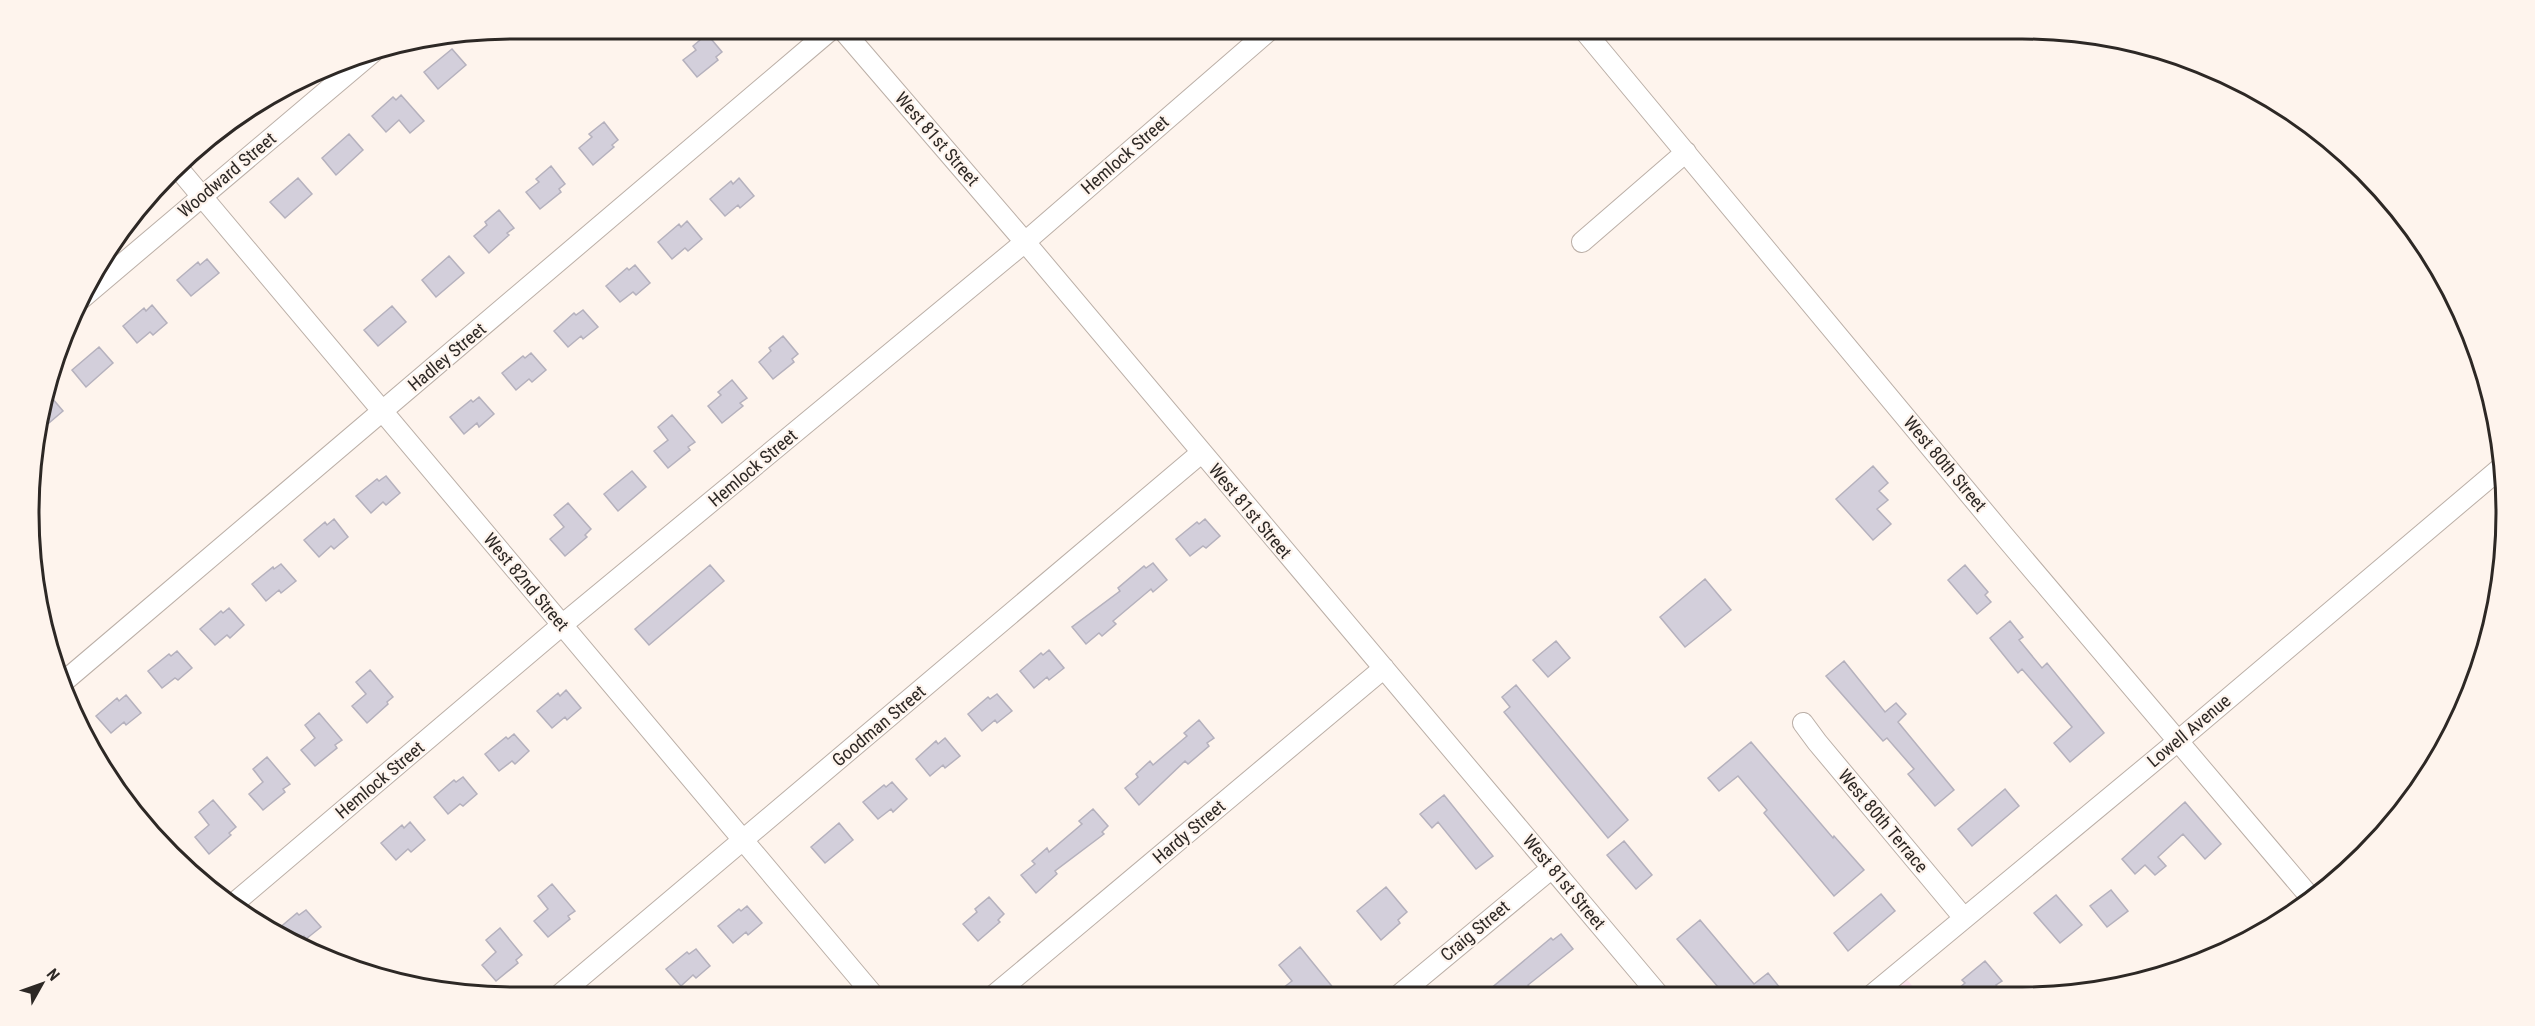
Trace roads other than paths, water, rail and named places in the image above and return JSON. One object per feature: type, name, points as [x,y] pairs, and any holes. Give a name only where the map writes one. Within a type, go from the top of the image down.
[{"type":"street","name":"Hadley Street","points":[[69,677],[820,39]]},
{"type":"street","name":"West 81st Street","points":[[850,39],[1025,242],[1652,987]]},
{"type":"street","name":"Hemlock Street","points":[[239,899],[562,625],[1025,242],[1259,39]]},
{"type":"street","name":"West 80th Street","points":[[1591,39],[2306,892]]},
{"type":"street","name":"Woodward Street","points":[[98,284],[357,65]]},
{"type":"street","points":[[1582,242],[1686,152]]},
{"type":"street","name":"West 82nd Street","points":[[183,174],[867,987]]},
{"type":"street","name":"Goodman Street","points":[[569,987],[1201,453]]},
{"type":"street","name":"Lowell Avenue","points":[[1882,987],[2494,473]]},
{"type":"street","name":"Hardy Street","points":[[1004,987],[1384,668]]},
{"type":"street","name":"West 80th Terrace","points":[[1803,723],[1964,918]]},
{"type":"street","name":"Craig Street","points":[[1409,987],[1552,868]]}]
